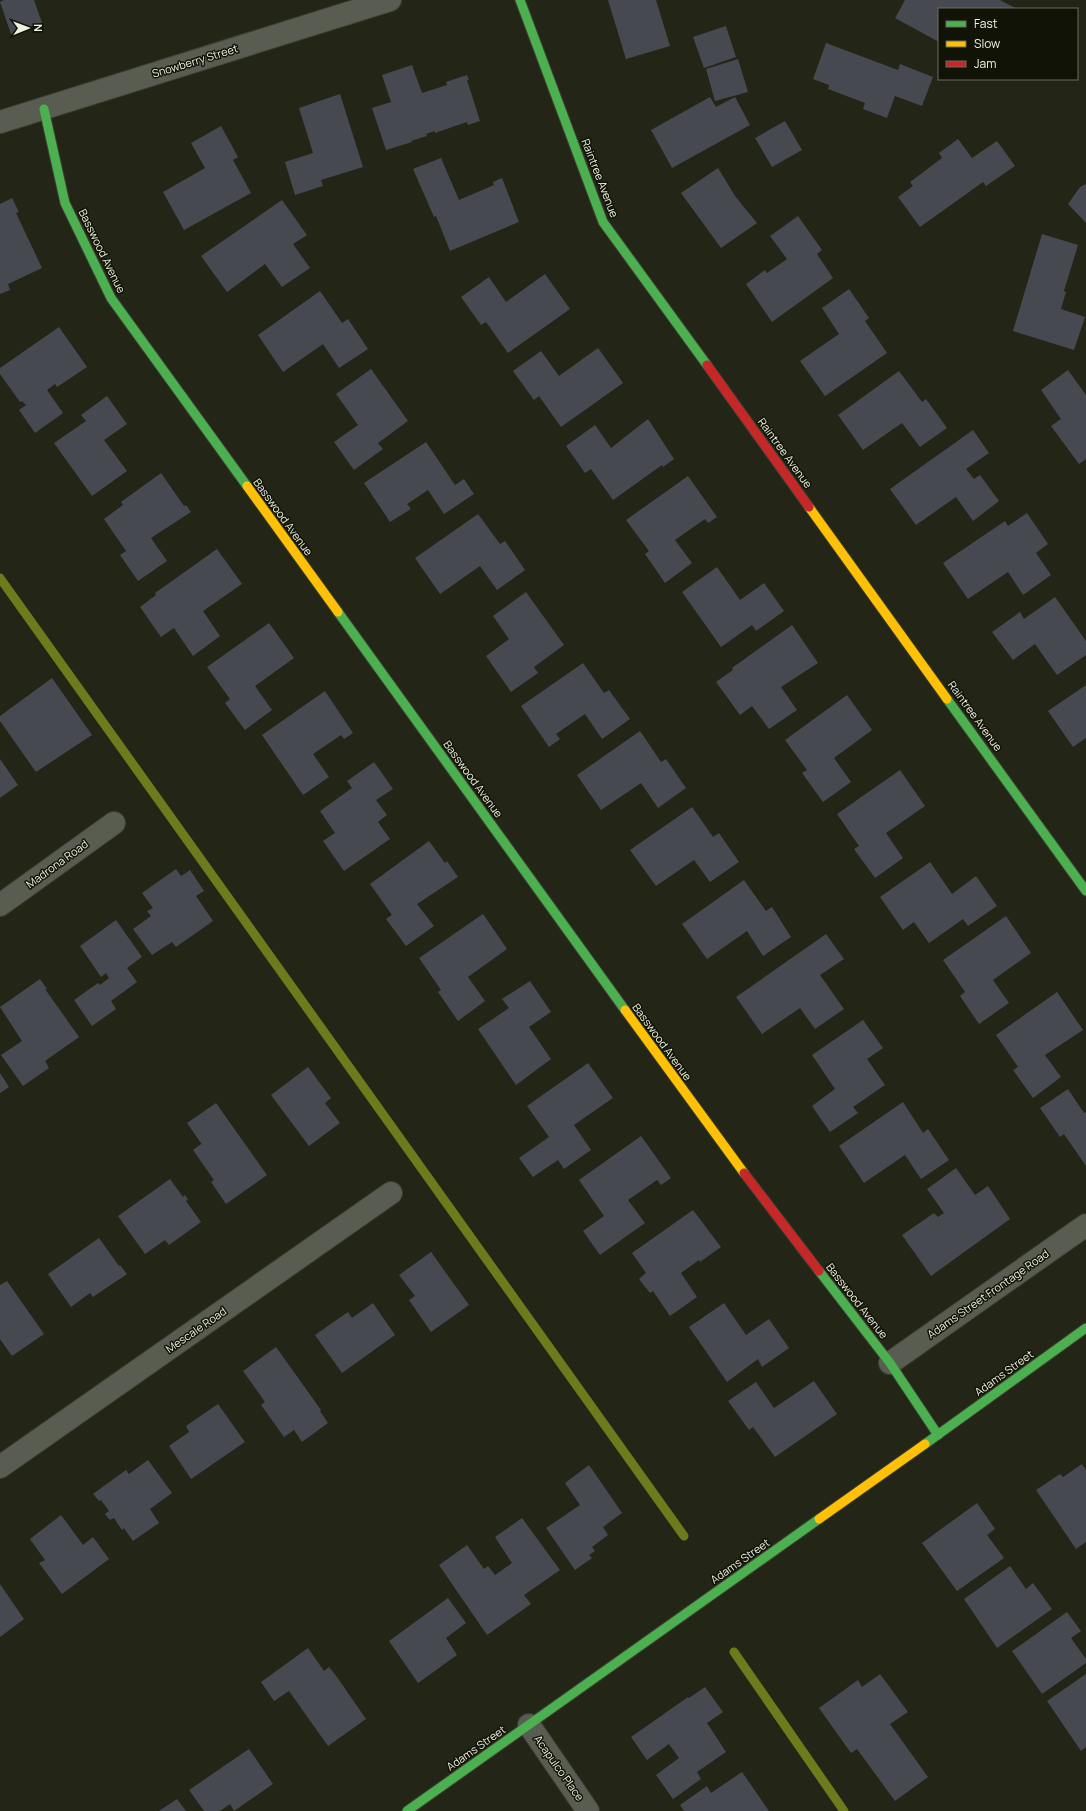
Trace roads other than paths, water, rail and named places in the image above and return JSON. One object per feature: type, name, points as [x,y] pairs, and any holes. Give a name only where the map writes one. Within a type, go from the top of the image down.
[{"type":"street","name":"Snowberry Street","points":[[0,122],[390,0]]},
{"type":"street","name":"Raintree Avenue","points":[[520,0],[603,222],[1086,890]]},
{"type":"street","name":"Basswood Avenue","points":[[44,108],[65,204],[111,298],[681,1088],[828,1284],[890,1363],[938,1435]]},
{"type":"street","name":"Madrona Road","points":[[0,904],[114,823]]},
{"type":"street","name":"Mescale Road","points":[[0,1467],[392,1194]]},
{"type":"street","name":"Adams Street Frontage Road","points":[[890,1363],[1086,1225]]},
{"type":"street","name":"Adams Street","points":[[407,1811],[938,1435],[1086,1328]]},
{"type":"street","name":"Acapulco Place","points":[[529,1725],[588,1811]]},
{"type":"waterway","points":[[0,578],[684,1536]]},
{"type":"waterway","points":[[734,1652],[844,1811]]}]
